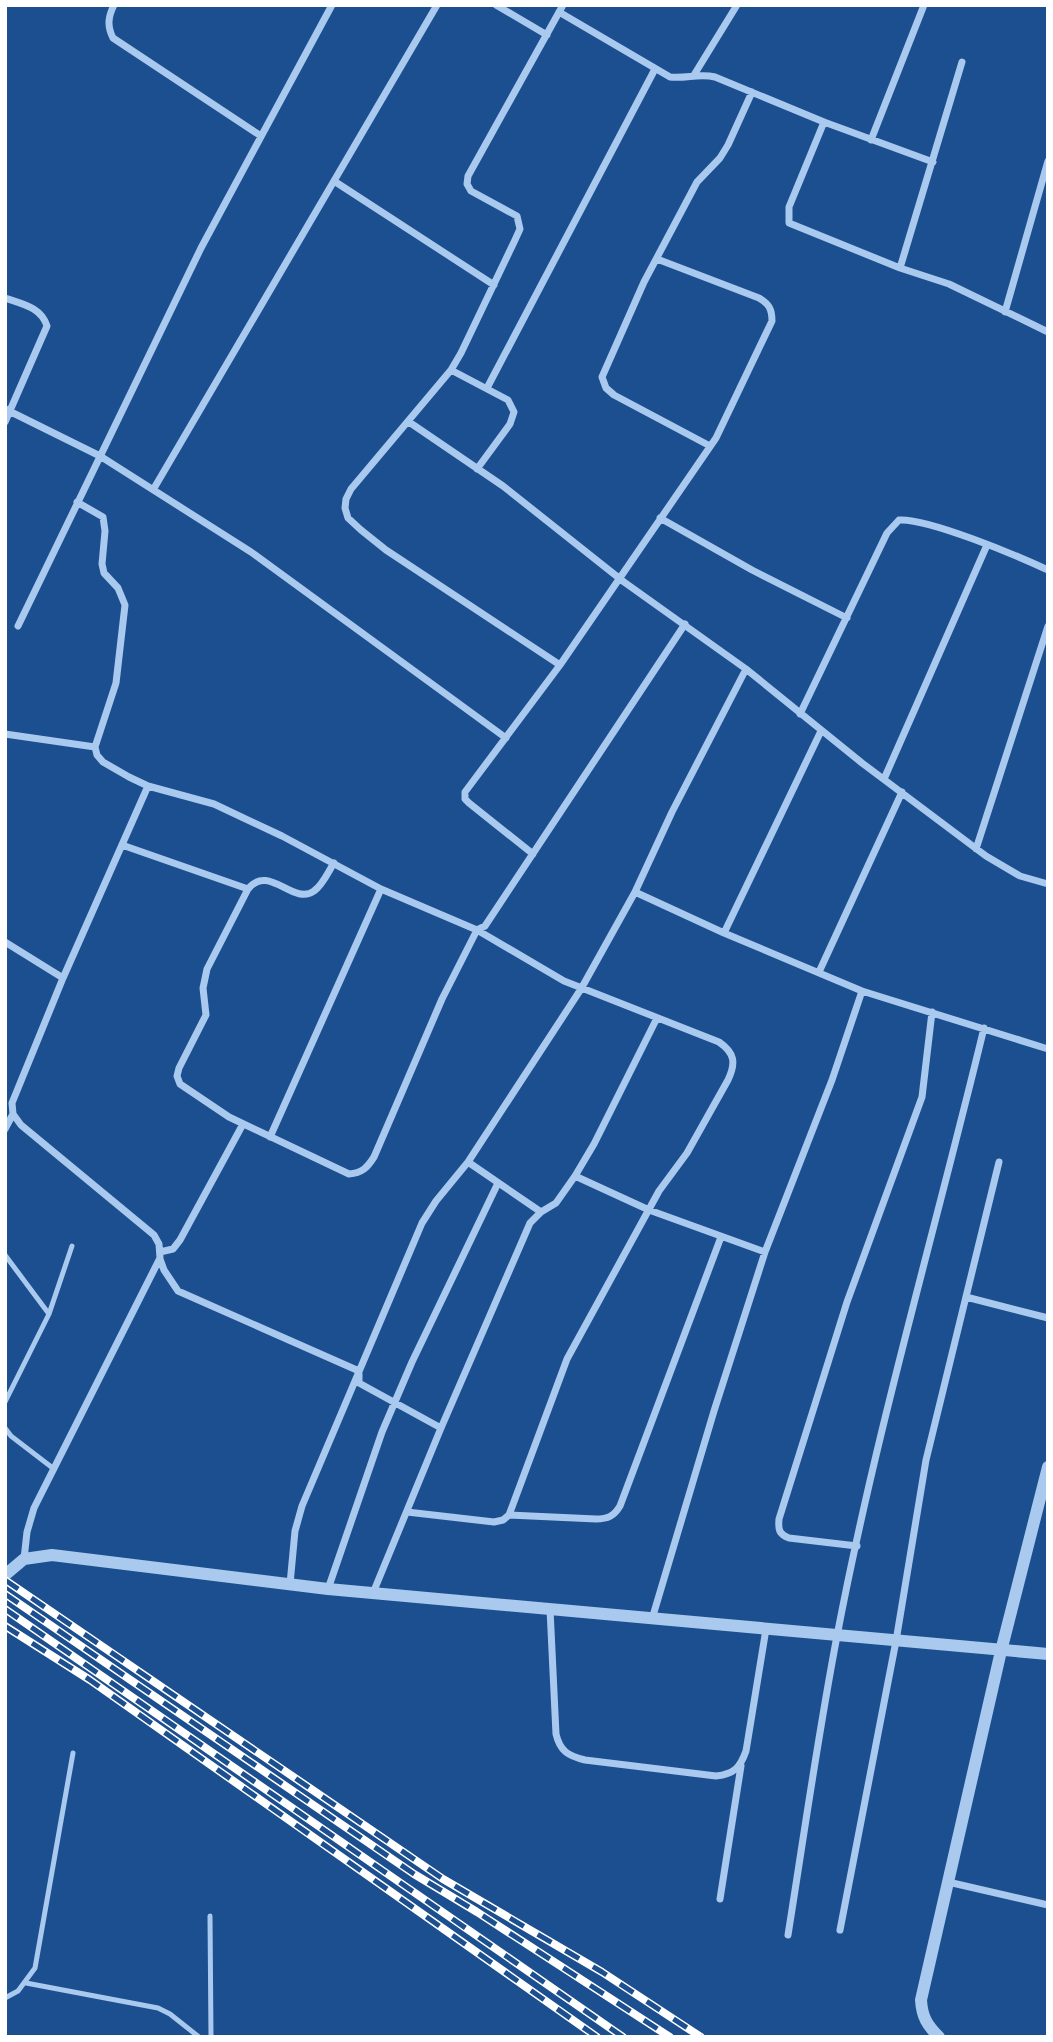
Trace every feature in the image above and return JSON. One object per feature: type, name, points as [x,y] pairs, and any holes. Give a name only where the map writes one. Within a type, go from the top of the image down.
[{"type":"street","points":[[114,5],[108,27],[113,38],[261,136]]},
{"type":"street","points":[[18,626],[201,248],[332,5]]},
{"type":"street","points":[[153,490],[437,5]]},
{"type":"street","points":[[496,5],[547,35]]},
{"type":"street","points":[[694,75],[737,5]]},
{"type":"street","points":[[871,139],[924,5]]},
{"type":"street","points":[[560,665],[386,550],[348,518],[345,508],[351,489],[451,370],[520,229],[517,216],[471,191],[467,184],[468,176],[561,9],[670,77],[704,74],[715,77],[824,122],[933,162]]},
{"type":"street","points":[[900,268],[962,62]]},
{"type":"street","points":[[487,388],[655,69]]},
{"type":"street","points":[[710,446],[614,395],[606,388],[602,377],[644,282],[697,181],[720,158],[752,92]]},
{"type":"street","points":[[824,122],[789,207],[789,223],[900,268],[949,284],[1048,332]]},
{"type":"street","points":[[1006,312],[1048,161]]},
{"type":"street","points":[[334,181],[494,285]]},
{"type":"street","points":[[533,854],[465,799],[465,792],[560,665],[710,446],[729,415],[772,321],[768,304],[759,298],[657,259]]},
{"type":"street","points":[[5,298],[35,309],[44,316],[47,326],[5,422]]},
{"type":"street","points":[[451,370],[508,400],[514,412],[510,424],[477,469]]},
{"type":"street","points":[[8,410],[100,456],[251,552],[506,738]]},
{"type":"street","points":[[409,422],[477,469],[619,578],[746,669],[821,731],[976,849],[1020,876],[1048,884]]},
{"type":"street","points":[[77,502],[103,517],[104,573],[118,589],[125,605],[116,683],[95,747],[103,762],[148,786],[214,804],[282,836],[381,889],[477,930],[564,981],[719,1042],[728,1048],[733,1058],[733,1068],[687,1153],[659,1191],[567,1359],[509,1515],[494,1522],[407,1512]]},
{"type":"street","points":[[660,518],[752,570],[847,618]]},
{"type":"street","points":[[800,714],[887,533],[899,520],[908,519],[931,526],[1048,570]]},
{"type":"street","points":[[884,779],[987,545]]},
{"type":"street","points":[[334,863],[311,894],[302,895],[262,880],[254,882],[248,889],[207,969],[203,988],[206,1015],[177,1076],[180,1084],[243,1124],[349,1174],[365,1169],[374,1157],[442,999],[477,930],[485,926],[685,624]]},
{"type":"street","points":[[976,849],[1048,626]]},
{"type":"street","points":[[290,1584],[294,1541],[302,1506],[422,1223],[468,1162],[581,989],[635,892],[746,669]]},
{"type":"street","points":[[724,933],[821,731]]},
{"type":"street","points":[[5,734],[95,747]]},
{"type":"street","points":[[148,786],[12,1103],[13,1114],[20,1125],[154,1235],[164,1270],[178,1291],[359,1371]]},
{"type":"street","points":[[819,972],[902,792]]},
{"type":"street","points":[[122,845],[248,889]]},
{"type":"street","points":[[270,1137],[381,889]]},
{"type":"street","points":[[635,892],[862,991],[1048,1049]]},
{"type":"street","points":[[5,942],[64,978]]},
{"type":"street","points":[[652,1619],[765,1252],[832,1080],[862,991]]},
{"type":"street","points":[[857,1546],[789,1538],[781,1535],[778,1529],[779,1519],[847,1302],[922,1097],[932,1012]]},
{"type":"street","points":[[373,1593],[530,1223],[556,1203],[575,1175],[594,1144],[657,1018]]},
{"type":"street","points":[[788,1935],[837,1636],[903,1341],[984,1028]]},
{"type":"street","points":[[5,1129],[13,1114]]},
{"type":"street","points":[[24,1559],[27,1532],[34,1508],[160,1255],[173,1249],[180,1240],[243,1124]]},
{"type":"street","points":[[840,1930],[896,1641],[926,1460],[999,1161]]},
{"type":"street","points":[[468,1162],[541,1212]]},
{"type":"street","points":[[575,1175],[649,1210],[765,1252]]},
{"type":"street","points":[[328,1589],[382,1432],[412,1362],[498,1182]]},
{"type":"street","points":[[509,1515],[604,1519],[615,1515],[721,1237]]},
{"type":"street","points":[[966,1297],[1048,1318]]},
{"type":"street","points":[[359,1371],[359,1383],[441,1428]]},
{"type":"street","points":[[939,2037],[928,2027],[922,2015],[921,2000],[1000,1651],[1048,1466]]},
{"type":"street","points":[[5,1575],[24,1559],[52,1555],[328,1589],[1048,1654]]},
{"type":"street","points":[[550,1609],[555,1734],[559,1746],[570,1756],[716,1776],[730,1775],[741,1765]]},
{"type":"street","points":[[720,1899],[766,1629]]},
{"type":"street","points":[[948,1882],[1048,1905]]},
{"type":"lane","points":[[5,1402],[48,1314],[72,1246]]},
{"type":"lane","points":[[5,1255],[48,1314]]},
{"type":"lane","points":[[5,1428],[11,1436],[54,1468]]},
{"type":"lane","points":[[5,1998],[26,1983],[35,1968],[73,1753]]},
{"type":"lane","points":[[210,1916],[211,2037]]},
{"type":"lane","points":[[26,1983],[158,2008],[199,2037]]},
{"type":"railway","points":[[5,1580],[443,1879],[602,1972],[701,2037]]},
{"type":"railway","points":[[5,1594],[414,1874],[670,2037]]},
{"type":"railway","points":[[5,1609],[623,2037]]},
{"type":"railway","points":[[5,1626],[90,1680],[597,2037]]}]
